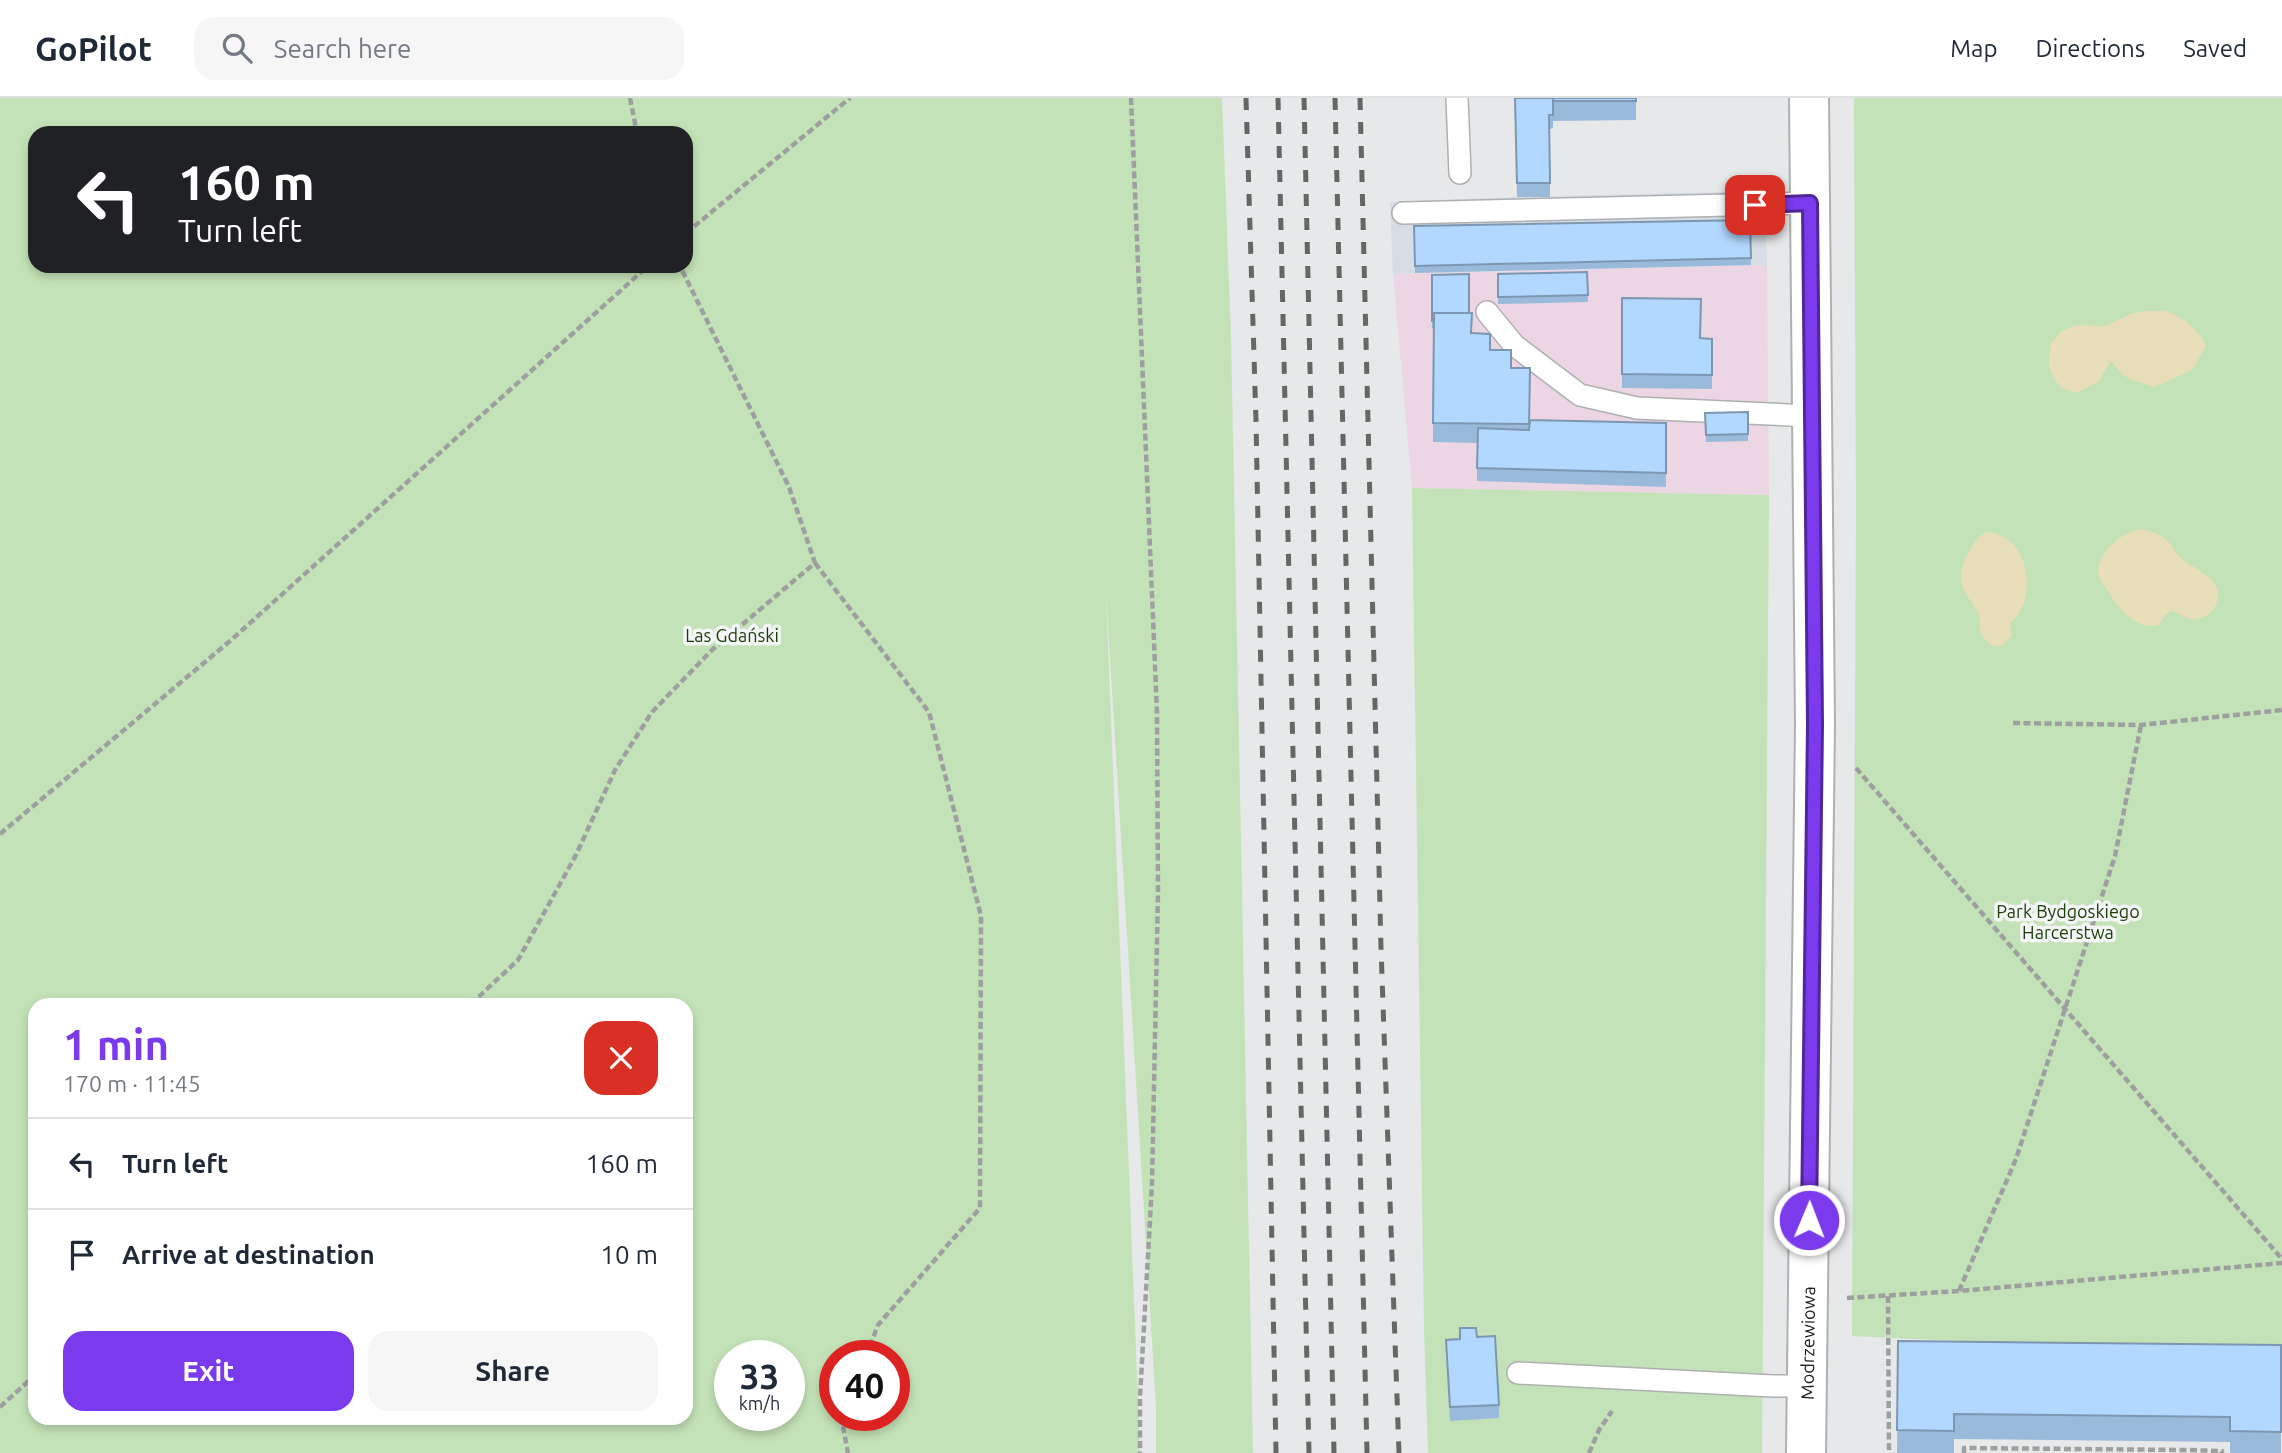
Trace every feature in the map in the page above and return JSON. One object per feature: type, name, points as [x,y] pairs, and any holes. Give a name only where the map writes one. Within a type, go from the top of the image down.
[{"type":"street","name":"Modrzewiowa","points":[[1806,1453],[1815,724],[1809,98]]},
{"type":"lane","points":[[1457,98],[1460,173]]},
{"type":"lane","points":[[1403,213],[1810,203]]},
{"type":"lane","points":[[1487,312],[1514,345],[1580,395],[1637,408],[1812,416]]},
{"type":"lane","points":[[1517,1373],[1807,1386]]},
{"type":"path","points":[[630,98],[636,126]]},
{"type":"path","points":[[693,227],[850,98]]},
{"type":"path","points":[[1131,98],[1157,713],[1158,836],[1152,1184],[1140,1397],[1140,1453]]},
{"type":"path","points":[[0,834],[230,641],[640,273]]},
{"type":"path","points":[[683,273],[789,487],[815,564],[929,712],[981,916],[980,1208],[878,1325],[872,1340]]},
{"type":"path","points":[[477,998],[518,960],[576,855],[615,770],[652,712],[712,650],[815,564]]},
{"type":"path","points":[[2013,723],[2141,725],[2282,710]]},
{"type":"path","points":[[1815,724],[2282,1261]]},
{"type":"path","points":[[1959,1290],[2016,1158],[2115,856],[2141,725]]},
{"type":"path","points":[[1840,1298],[2282,1261]]},
{"type":"path","points":[[1888,1296],[1889,1453]]},
{"type":"path","points":[[0,1407],[28,1381]]},
{"type":"path","points":[[844,1431],[848,1453]]},
{"type":"path","points":[[1964,1453],[1964,1448],[2222,1453]]},
{"type":"shaded area","points":[[1765,191],[1767,265],[1393,274],[1390,202]]},
{"type":"shaded area","points":[[1767,265],[1769,495],[1412,488],[1393,274]]},
{"type":"green space","name":"Las Gdański","points":[[0,98],[1222,98],[1231,337],[1253,1453],[1156,1453],[1156,1406],[1106,593],[1140,1453],[0,1453]]},
{"type":"green space","name":"Park Bydgoskiego Harcerstwa","points":[[1854,98],[2282,98],[2282,1356],[1852,1336],[1856,506]]},
{"type":"green space","points":[[1412,488],[1769,495],[1762,1453],[1428,1453]]},
{"type":"sand","points":[[2145,311],[2174,314],[2200,335],[2206,346],[2192,370],[2155,387],[2123,375],[2111,361],[2098,382],[2076,393],[2060,387],[2049,367],[2049,355],[2051,343],[2060,332],[2076,325],[2106,326],[2131,314]]},
{"type":"sand","points":[[2139,529],[2161,536],[2180,558],[2213,581],[2218,598],[2209,614],[2192,619],[2172,611],[2166,614],[2159,625],[2151,626],[2135,621],[2117,604],[2100,579],[2099,564],[2112,544]]},
{"type":"sand","points":[[1986,532],[2000,535],[2012,543],[2020,554],[2027,583],[2020,612],[2010,623],[2011,637],[2002,645],[1992,646],[1981,633],[1980,618],[1965,592],[1961,577],[1967,555],[1975,541]]},
{"type":"building","points":[[1515,98],[1553,98],[1553,115],[1549,115],[1550,183],[1517,183]]},
{"type":"building","points":[[1553,98],[1636,98],[1636,101],[1553,101]]},
{"type":"building","points":[[1750,220],[1751,258],[1415,266],[1414,226]]},
{"type":"building","points":[[1587,272],[1588,295],[1498,297],[1498,274]]},
{"type":"building","points":[[1469,274],[1469,313],[1434,313],[1432,321],[1432,275]]},
{"type":"building","points":[[1622,298],[1701,299],[1700,338],[1712,339],[1712,375],[1622,374]]},
{"type":"building","points":[[1434,313],[1472,313],[1471,333],[1490,334],[1490,350],[1511,350],[1511,368],[1530,368],[1529,424],[1433,423]]},
{"type":"building","points":[[1748,412],[1748,434],[1706,435],[1705,413]]},
{"type":"building","points":[[1530,420],[1666,423],[1666,473],[1477,468],[1478,428],[1529,430]]},
{"type":"building","points":[[1460,1328],[1476,1328],[1477,1337],[1495,1336],[1499,1405],[1450,1407],[1446,1340],[1460,1339]]},
{"type":"building","points":[[1898,1341],[2281,1345],[2281,1432],[2230,1431],[2230,1417],[1954,1414],[1954,1431],[1897,1430]]},
{"type":"railway","points":[[1246,98],[1256,421],[1276,1453]]},
{"type":"railway","points":[[1278,98],[1309,1453]]},
{"type":"railway","points":[[1304,98],[1334,1453]]},
{"type":"railway","points":[[1335,98],[1367,1453]]},
{"type":"railway","points":[[1360,98],[1381,948],[1399,1453]]},
{"type":"route","points":[[1755,205],[1810,203],[1815,724],[1809,1220]]}]
